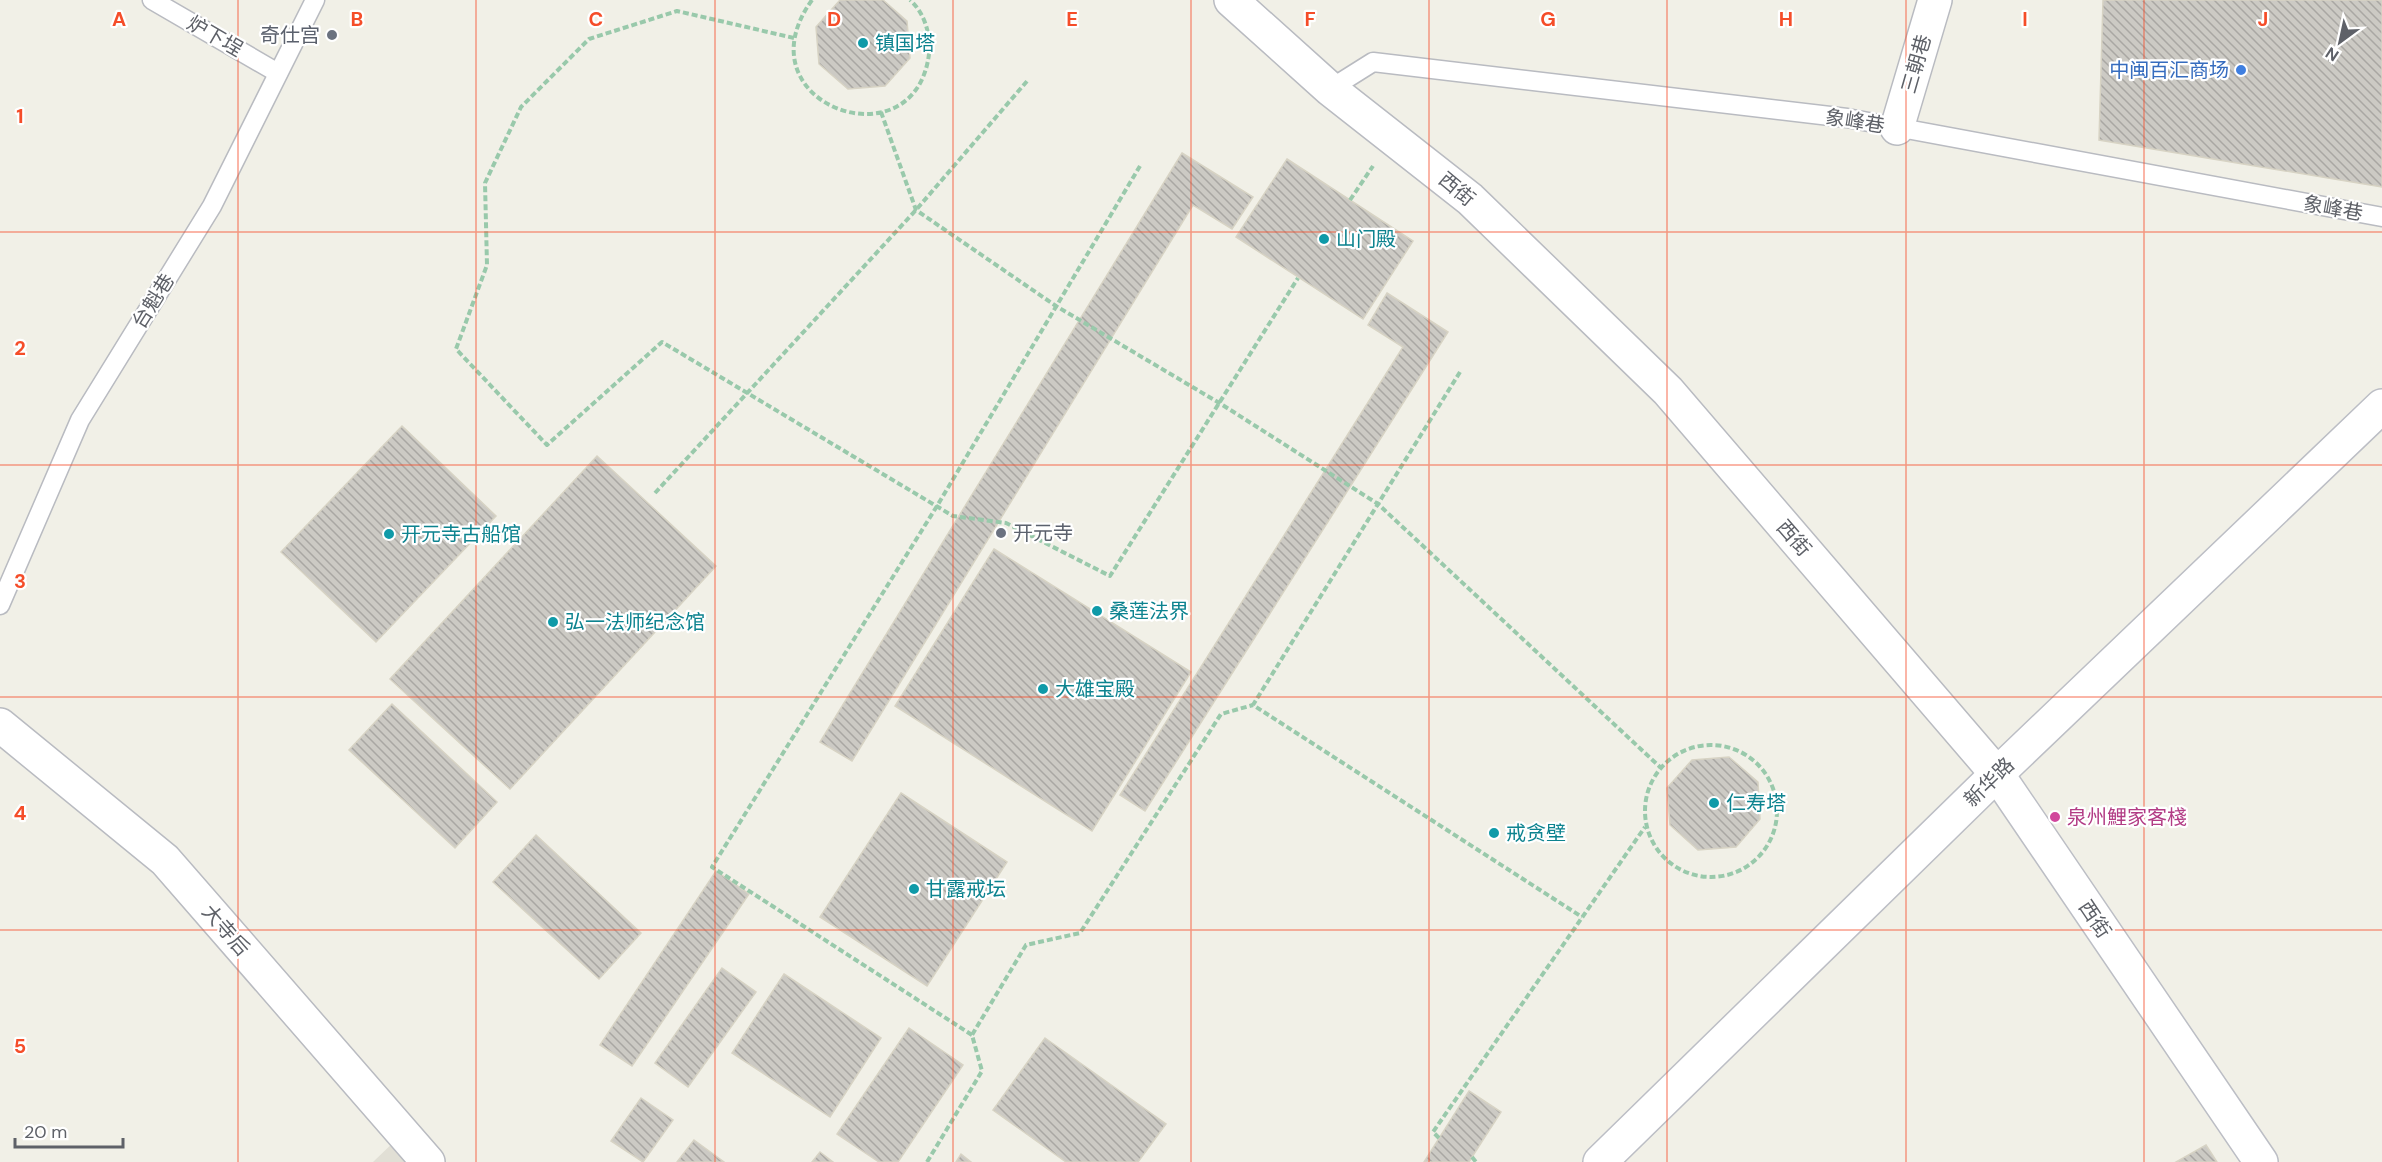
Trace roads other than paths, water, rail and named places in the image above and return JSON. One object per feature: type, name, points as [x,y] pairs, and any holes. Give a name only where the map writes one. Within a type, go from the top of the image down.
[{"type":"street","name":"西街","points":[[1231,0],[1330,89],[1470,199],[1668,391],[1997,774],[2261,1162]]},
{"type":"street","name":"三朝巷","points":[[1897,128],[1935,0]]},
{"type":"street","name":"新华路","points":[[1600,1162],[1997,774],[2382,406]]},
{"type":"street","name":"大寺后","points":[[0,725],[165,860],[428,1162]]},
{"type":"lane","name":"炉下埕","points":[[152,0],[278,73]]},
{"type":"lane","name":"台魁巷","points":[[0,605],[80,420],[212,206],[315,0]]},
{"type":"lane","name":"象峰巷","points":[[1330,89],[1373,62],[1836,117],[2382,217]]},
{"type":"place","name":"奇仕宫","points":[[332,35]]},
{"type":"place","name":"镇国塔","points":[[863,43]]},
{"type":"place","name":"中闽百汇商场","points":[[2241,70]]},
{"type":"place","name":"山门殿","points":[[1324,239]]},
{"type":"place","name":"开元寺","points":[[1001,533]]},
{"type":"place","name":"开元寺古船馆","points":[[389,534]]},
{"type":"place","name":"桑莲法界","points":[[1097,611]]},
{"type":"place","name":"弘一法师纪念馆","points":[[553,622]]},
{"type":"place","name":"大雄宝殿","points":[[1043,689]]},
{"type":"place","name":"仁寿塔","points":[[1714,803]]},
{"type":"place","name":"泉州鯉家客棧","points":[[2055,817]]},
{"type":"place","name":"戒贪壁","points":[[1494,833]]},
{"type":"place","name":"甘露戒坛","points":[[914,889]]}]
